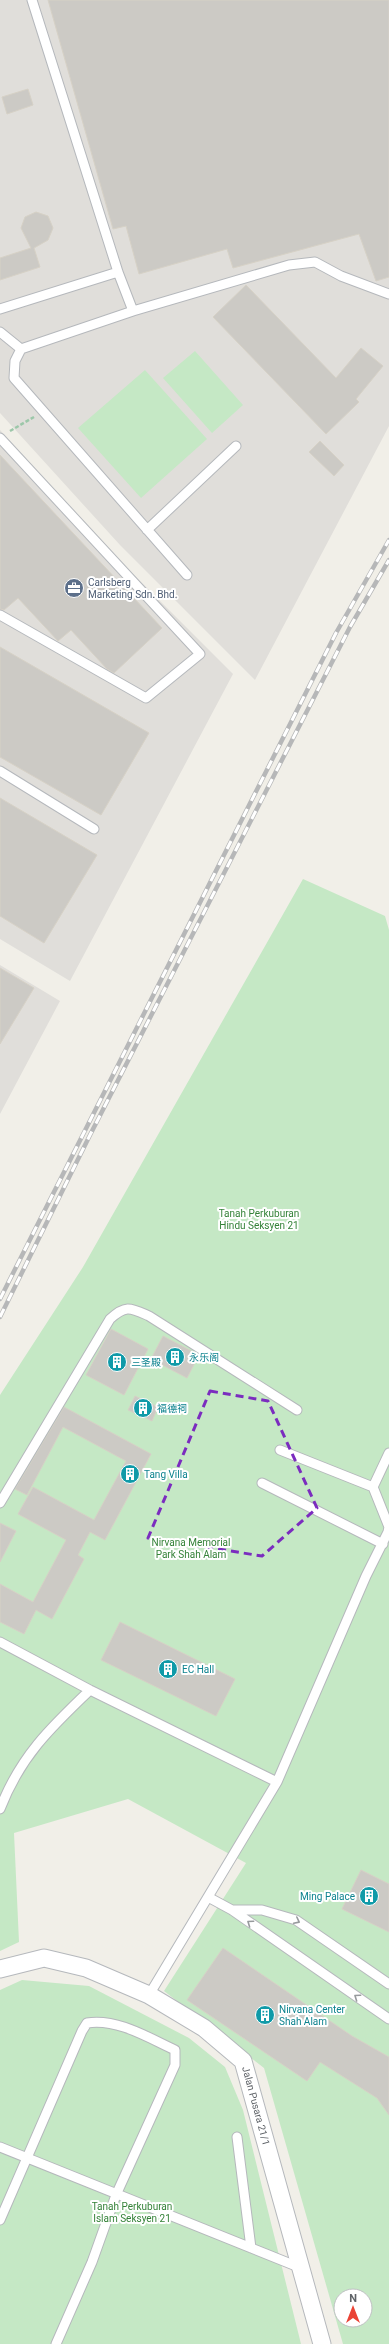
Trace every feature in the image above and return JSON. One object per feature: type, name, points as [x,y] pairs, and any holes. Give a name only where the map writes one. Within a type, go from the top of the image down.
[{"type":"street","name":"Jalan Pusara 21/1","points":[[2,1964],[44,1958],[86,1968],[149,1995],[204,2028],[244,2061],[322,2344]]},
{"type":"lane","points":[[32,0],[118,272],[133,311]]},
{"type":"lane","points":[[187,575],[14,378],[14,361],[20,349],[133,311],[289,265],[315,262],[341,276],[389,294]]},
{"type":"lane","points":[[0,309],[118,272]]},
{"type":"lane","points":[[0,332],[20,349]]},
{"type":"lane","points":[[0,615],[146,698],[200,654],[2,436]]},
{"type":"lane","points":[[147,530],[236,446]]},
{"type":"lane","points":[[0,771],[94,828]]},
{"type":"lane","points":[[0,1503],[110,1318],[120,1309],[132,1308],[149,1316],[297,1410]]},
{"type":"lane","points":[[149,1995],[276,1782],[389,1527],[373,1487],[280,1450]]},
{"type":"lane","points":[[373,1487],[389,1453]]},
{"type":"lane","points":[[262,1483],[382,1544]]},
{"type":"lane","points":[[0,1642],[90,1690],[276,1782]]},
{"type":"lane","points":[[0,1810],[8,1789],[22,1762],[57,1722],[90,1690]]},
{"type":"lane","points":[[208,1897],[232,1910],[389,2019]]},
{"type":"lane","points":[[232,1910],[262,1910],[296,1920],[389,1984]]},
{"type":"lane","points":[[0,2220],[82,2030],[88,2023],[100,2021],[119,2026],[175,2050],[175,2065],[116,2195],[92,2262],[56,2344]]},
{"type":"lane","points":[[237,2136],[251,2248]]},
{"type":"lane","points":[[0,2147],[116,2195],[301,2268]]},
{"type":"path","points":[[2,436],[43,412]]},
{"type":"highlighted area","points":[[210,1391],[268,1401],[317,1508],[262,1556],[148,1538]]},
{"type":"shaded area","points":[[0,0],[389,0],[389,426],[255,680],[120,545],[0,413]]},
{"type":"shaded area","points":[[0,430],[112,553],[233,674],[70,981],[0,939]]},
{"type":"shaded area","points":[[0,965],[60,1001],[0,1114]]},
{"type":"green space","points":[[195,351],[243,405],[212,433],[163,378]]},
{"type":"green space","points":[[145,370],[207,439],[141,498],[78,428]]},
{"type":"green space","name":"Nirvana Memorial Park Shah Alam","points":[[303,879],[385,916],[389,930],[389,2344],[343,2344],[338,2328],[373,2328],[373,2288],[333,2288],[333,2309],[264,2068],[164,1991],[246,1863],[128,1799],[14,1833],[19,1942],[0,1951],[0,1395],[83,1267]]},
{"type":"green space","name":"Tanah Perkuburan Islam Seksyen 21","points":[[22,1980],[89,1986],[189,2038],[225,2067],[243,2110],[301,2344],[0,2344],[0,1990]]},
{"type":"building","points":[[48,0],[389,0],[389,277],[376,281],[359,234],[233,268],[227,249],[139,274],[126,226],[113,229]]},
{"type":"building","points":[[28,89],[33,105],[7,114],[2,97]]},
{"type":"building","points":[[36,212],[48,216],[53,228],[48,240],[34,248],[40,267],[0,280],[0,258],[31,248],[21,228],[25,217]]},
{"type":"building","points":[[246,285],[336,378],[361,348],[383,366],[356,399],[359,402],[326,434],[213,317]]},
{"type":"building","points":[[320,441],[344,465],[334,476],[309,452]]},
{"type":"building","points":[[0,455],[162,628],[114,673],[107,669],[71,630],[58,641],[18,598],[4,610],[0,609]]},
{"type":"building","points":[[0,647],[149,733],[101,815],[0,757]]},
{"type":"building","points":[[0,798],[97,855],[44,943],[0,916]]},
{"type":"building","points":[[0,968],[34,988],[0,1044]]},
{"type":"building","name":"三圣殿","points":[[111,1329],[148,1349],[124,1395],[86,1375]]},
{"type":"building","name":"永乐阁","points":[[163,1336],[199,1355],[187,1378],[151,1359]]},
{"type":"building","name":"福德祠","points":[[135,1396],[158,1407],[152,1421],[128,1410]]},
{"type":"building","name":"Tang Villa","points":[[64,1407],[151,1454],[105,1540],[90,1532],[78,1555],[84,1559],[52,1619],[36,1610],[24,1634],[0,1622],[0,1584],[33,1602],[66,1540],[18,1514],[33,1487],[94,1520],[126,1461],[63,1427],[27,1495],[15,1489]]},
{"type":"building","points":[[0,1523],[16,1531],[0,1562]]},
{"type":"building","name":"EC Hall","points":[[120,1622],[235,1679],[216,1716],[101,1660]]},
{"type":"building","name":"Ming Palace","points":[[361,1870],[389,1884],[389,1932],[342,1909]]},
{"type":"building","name":"Nirvana Center Shah Alam","points":[[223,1948],[352,2036],[389,2057],[389,2115],[377,2098],[320,2062],[307,2081],[187,2000]]},
{"type":"railway","points":[[0,1299],[336,633],[389,540]]},
{"type":"railway","points":[[0,1317],[90,1135],[350,627],[389,560]]},
{"type":"place","name":"Carlsberg Marketing Sdn. Bhd.","points":[[74,588]]},
{"type":"place","name":"永乐阁","points":[[175,1357]]},
{"type":"place","name":"三圣殿","points":[[117,1362]]},
{"type":"place","name":"福德祠","points":[[143,1408]]},
{"type":"place","name":"Tang Villa","points":[[130,1474]]},
{"type":"place","name":"EC Hall","points":[[168,1669]]},
{"type":"place","name":"Ming Palace","points":[[369,1896]]},
{"type":"place","name":"Nirvana Center Shah Alam","points":[[265,2015]]},
{"type":"park label","name":"Tanah Perkuburan Hindu Seksyen 21","points":[[259,1218]]}]
